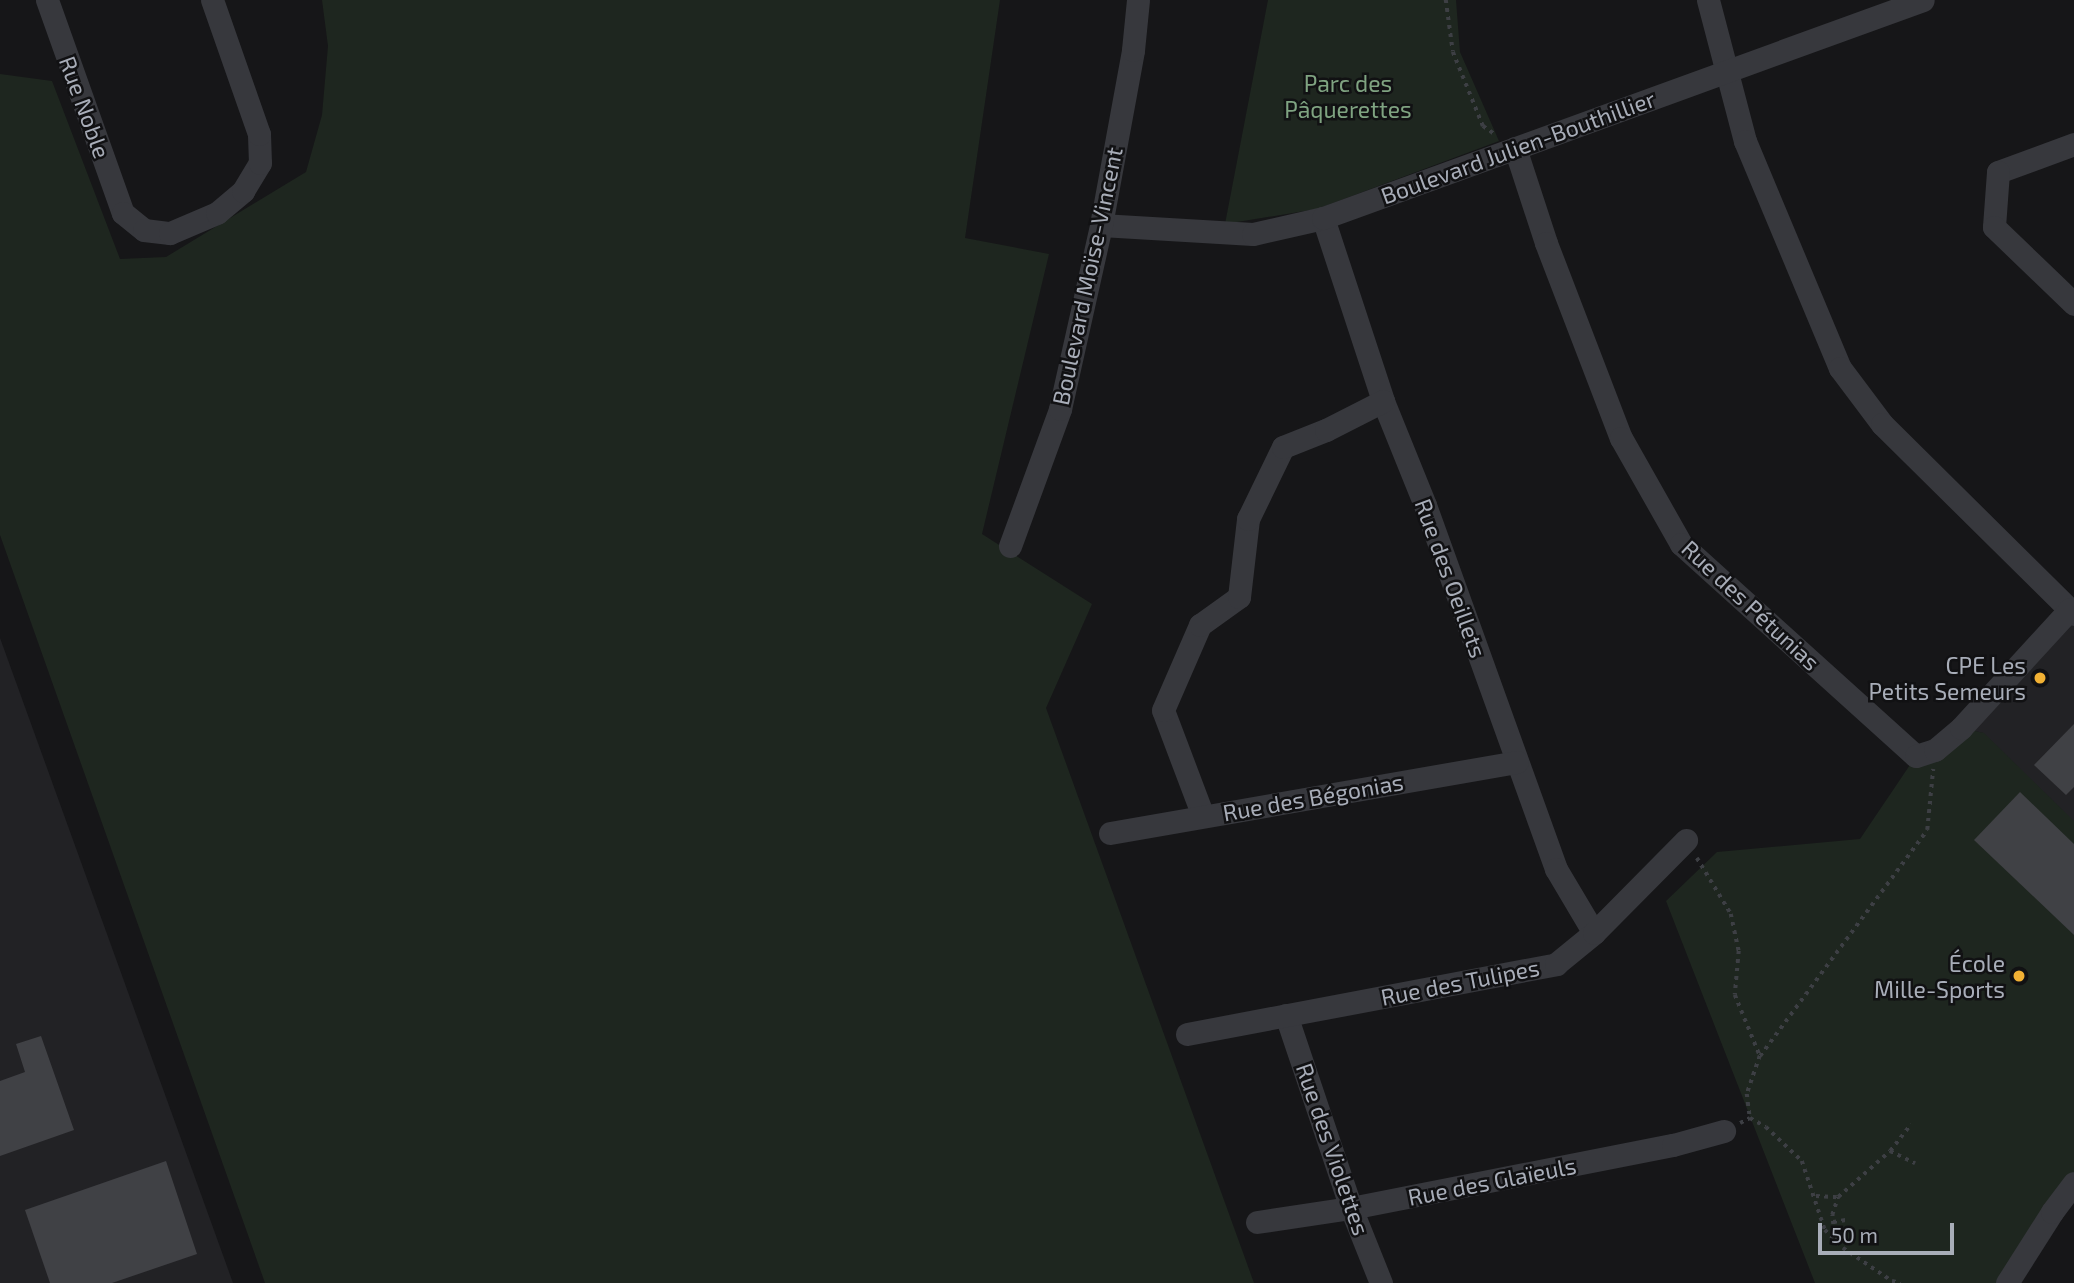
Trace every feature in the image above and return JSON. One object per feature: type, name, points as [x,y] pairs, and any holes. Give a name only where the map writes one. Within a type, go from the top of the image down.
[{"type":"street","name":"Rue Noble","points":[[47,0],[123,214],[144,230],[170,233],[216,213],[243,191],[260,163],[259,134],[212,0]]},
{"type":"street","name":"Boulevard Moïse-Vincent","points":[[1010,546],[1060,409],[1101,225],[1133,50],[1138,0]]},
{"type":"street","points":[[1709,0],[1745,141],[1840,368],[1882,424],[2072,611],[1961,728],[1936,750]]},
{"type":"street","name":"Boulevard Julien-Bouthillier","points":[[1101,225],[1253,234],[1323,218],[1921,0]]},
{"type":"street","points":[[2074,144],[1998,172],[1994,227],[2074,304]]},
{"type":"street","name":"Rue des Pétunias","points":[[1516,148],[1546,243],[1620,438],[1681,544],[1916,756],[1936,750]]},
{"type":"street","name":"Rue des Oeillets","points":[[1323,218],[1383,401],[1425,505],[1556,869],[1594,933]]},
{"type":"street","points":[[1203,816],[1163,710],[1200,625],[1239,597],[1248,519],[1283,447],[1383,401]]},
{"type":"street","name":"Rue des Bégonias","points":[[1110,833],[1517,762]]},
{"type":"street","name":"Rue des Tulipes","points":[[1187,1034],[1556,964],[1594,933],[1686,840]]},
{"type":"street","name":"Rue des Violettes","points":[[1286,1014],[1351,1208],[1381,1283]]},
{"type":"street","name":"Rue des Glaïeuls","points":[[1257,1222],[1351,1208],[1673,1145],[1724,1131]]},
{"type":"street","points":[[2007,1283],[2052,1212],[2074,1183]]},
{"type":"path","points":[[1446,0],[1453,52],[1483,126],[1516,148]]},
{"type":"path","points":[[1750,1118],[1748,1094],[1760,1056],[1927,830],[1936,750]]},
{"type":"path","points":[[1686,840],[1731,914],[1739,951],[1735,995],[1760,1056]]},
{"type":"path","points":[[1724,1131],[1750,1118]]},
{"type":"path","points":[[1750,1118],[1766,1127],[1802,1161],[1825,1230],[1843,1248],[1892,1281],[1901,1283]]},
{"type":"path","points":[[1843,1248],[1834,1233],[1833,1222],[1838,1196],[1890,1151],[1911,1124]]},
{"type":"path","points":[[1890,1151],[1915,1163]]},
{"type":"path","points":[[1815,1196],[1838,1196]]},
{"type":"path","points":[[1833,1222],[1846,1220]]},
{"type":"shaded area","points":[[2074,614],[2074,1081],[1983,733],[1961,728]]},
{"type":"shaded area","points":[[0,638],[176,1125],[233,1283],[0,1283]]},
{"type":"green space","points":[[322,0],[1000,0],[965,238],[1049,254],[982,534],[1092,604],[1046,708],[1254,1283],[265,1283],[0,535],[0,74],[52,81],[120,259],[166,257],[306,172],[322,115],[328,46]]},
{"type":"green space","name":"Parc des Pâquerettes","points":[[1268,0],[1456,0],[1460,52],[1499,141],[1317,209],[1225,224]]},
{"type":"green space","points":[[1961,728],[1984,733],[2074,821],[2074,1183],[2007,1283],[1815,1283],[1666,901],[1717,852],[1860,839],[1916,756]]},
{"type":"building","points":[[2074,724],[2074,787],[2066,795],[2034,765]]},
{"type":"building","points":[[2020,792],[2074,844],[2074,935],[1974,840]]},
{"type":"building","points":[[41,1036],[74,1130],[0,1156],[0,1081],[25,1072],[16,1044]]},
{"type":"building","points":[[166,1161],[197,1254],[112,1283],[50,1283],[25,1210]]},
{"type":"place","name":"CPE Les Petits Semeurs","points":[[2040,678]]},
{"type":"place","name":"École Mille-Sports","points":[[2019,976]]}]
